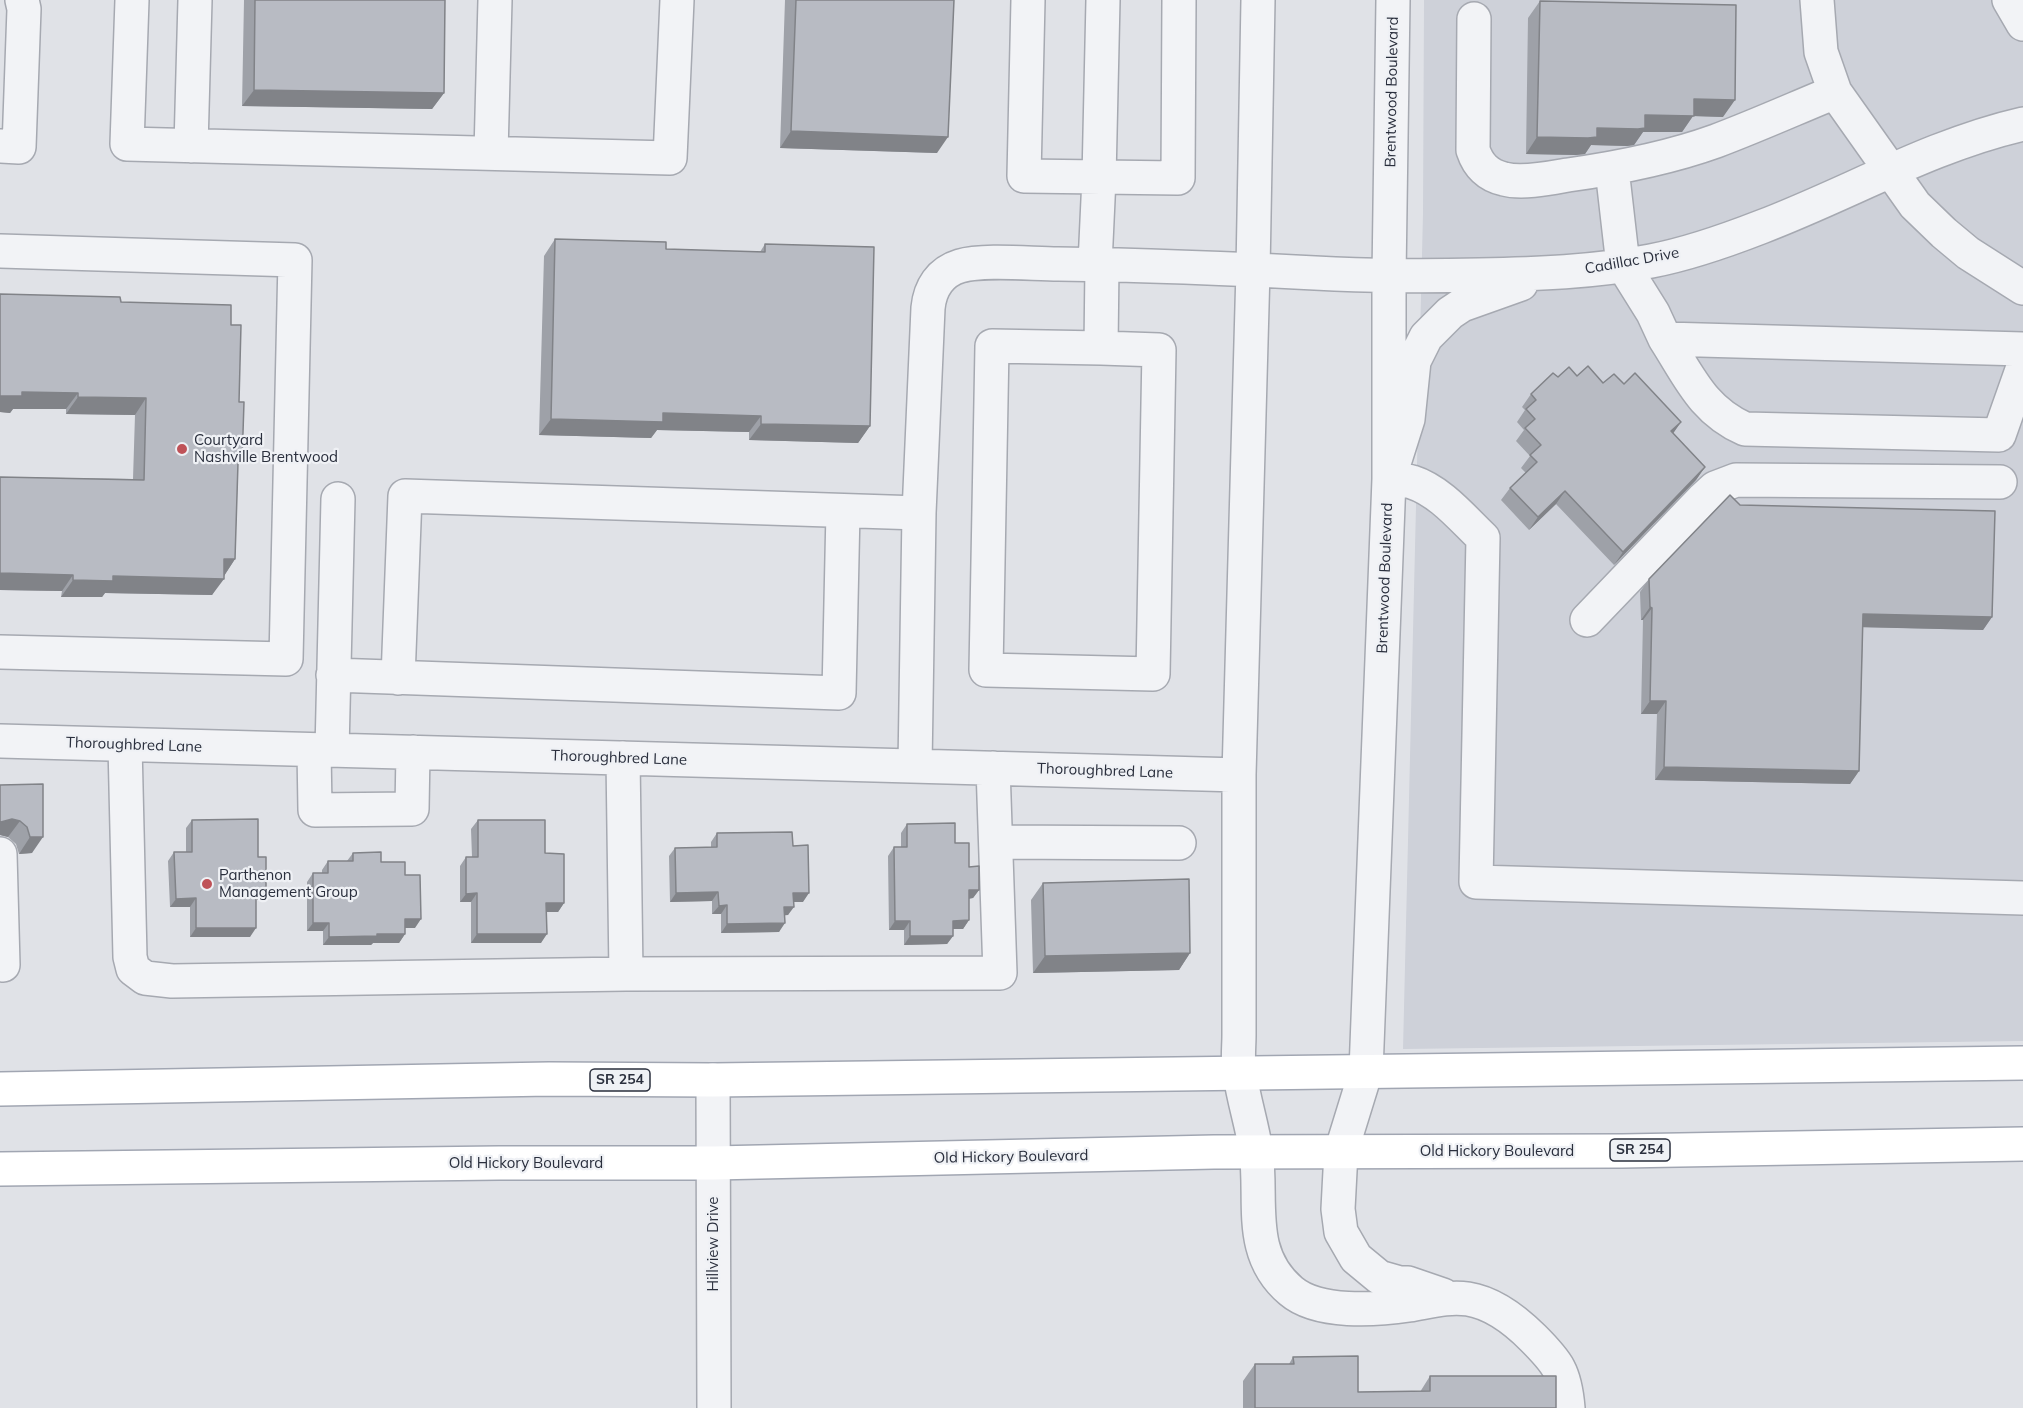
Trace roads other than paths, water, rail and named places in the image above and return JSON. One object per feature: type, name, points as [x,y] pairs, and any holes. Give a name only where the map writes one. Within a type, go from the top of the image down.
[{"type":"main road","name":"SR 254","points":[[0,1089],[549,1079],[713,1080],[2023,1063]]},
{"type":"main road","name":"Old Hickory Boulevard","points":[[0,1169],[499,1163],[714,1163],[1256,1152],[1610,1151],[2023,1144]]},
{"type":"street","points":[[0,146],[19,147],[24,9],[22,0]]},
{"type":"street","points":[[132,0],[127,144],[670,158],[677,0]]},
{"type":"street","points":[[191,146],[195,0]]},
{"type":"street","points":[[491,153],[495,0]]},
{"type":"street","points":[[1028,0],[1024,176],[1099,178],[1178,178],[1179,0]]},
{"type":"street","points":[[1101,348],[1098,264],[1103,0]]},
{"type":"street","points":[[1258,0],[1239,775],[1239,1073],[1256,1152],[1260,1236],[1270,1265],[1290,1290],[1312,1304],[1335,1308],[1394,1307],[1452,1298],[1489,1306],[1514,1320],[1555,1360],[1563,1375],[1568,1408]]},
{"type":"street","name":"Brentwood Boulevard","points":[[1393,0],[1389,479],[1366,1071],[1341,1152],[1339,1222],[1344,1241],[1356,1258],[1379,1277],[1408,1283],[1452,1298]]},
{"type":"street","points":[[1817,0],[1821,52],[1835,92],[1915,205],[1944,234],[1968,253],[2023,288]]},
{"type":"street","points":[[2009,0],[2023,24]]},
{"type":"street","points":[[0,1],[5,22],[6,61],[0,69]]},
{"type":"street","points":[[1474,19],[1473,150],[1478,163],[1491,174],[1506,180],[1546,179],[1612,169],[1715,141],[1835,92]]},
{"type":"street","name":"Cadillac Drive","points":[[915,766],[919,513],[928,309],[929,296],[935,284],[946,273],[961,266],[1005,263],[1098,264],[1389,276],[1554,272],[1623,265],[1651,261],[1696,249],[1762,227],[1891,170],[1984,134],[2023,124]]},
{"type":"street","points":[[1612,169],[1623,265],[1653,313],[1665,339],[1715,412],[1745,429],[1999,435]]},
{"type":"street","points":[[0,251],[294,260],[286,659]]},
{"type":"street","points":[[1554,272],[1462,306],[1450,313],[1426,337],[1414,361],[1407,419],[1389,479],[1412,482],[1425,488],[1446,503],[1483,538],[1476,882],[2023,898]]},
{"type":"street","points":[[1665,339],[2023,349]]},
{"type":"street","points":[[992,346],[1101,348],[1159,350],[1153,674],[986,670],[992,346]]},
{"type":"street","points":[[1587,620],[1703,499],[1725,483],[1736,480],[2012,483],[1999,435],[2023,367]]},
{"type":"street","points":[[399,678],[405,496],[919,513]]},
{"type":"street","points":[[338,499],[333,668],[315,810],[412,809],[413,752]]},
{"type":"street","points":[[0,652],[286,659],[399,678],[839,693],[843,511]]},
{"type":"street","name":"Thoroughbred Lane","points":[[0,741],[1239,775]]},
{"type":"street","points":[[125,745],[130,957],[133,969],[145,978],[172,981],[1000,973],[993,768]]},
{"type":"street","points":[[623,758],[626,975]]},
{"type":"street","points":[[996,842],[1179,843]]},
{"type":"street","points":[[0,854],[3,965]]},
{"type":"street","name":"Hillview Drive","points":[[713,1080],[714,1408]]},
{"type":"place","name":"Courtyard Nashville Brentwood","points":[[182,449]]},
{"type":"place","name":"Parthenon Management Group","points":[[207,884]]}]
